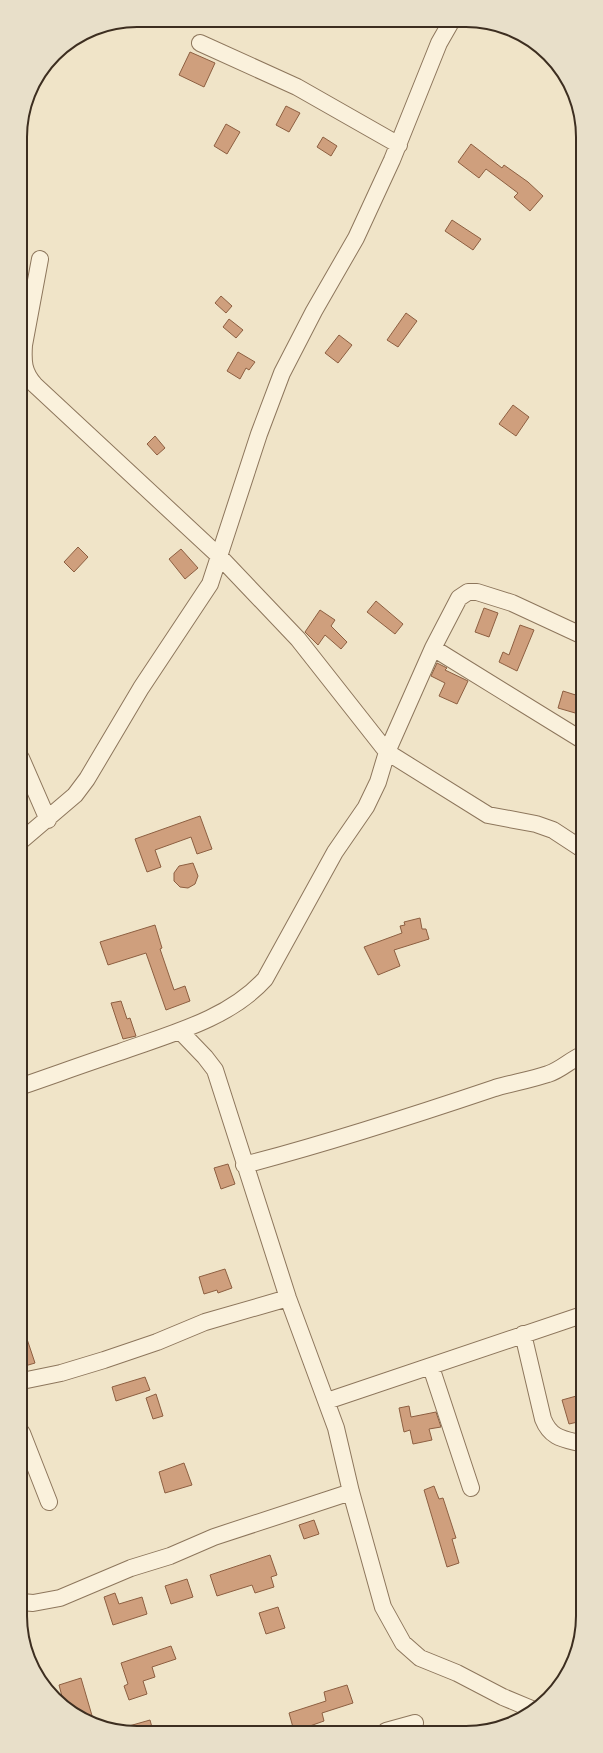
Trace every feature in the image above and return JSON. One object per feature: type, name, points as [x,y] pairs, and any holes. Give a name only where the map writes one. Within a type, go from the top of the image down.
[{"type":"street","points":[[27,836],[48,820],[75,795],[88,779],[141,688],[210,584],[259,434],[282,372],[314,311],[356,238],[399,144],[439,43],[448,27]]},
{"type":"street","points":[[200,43],[297,87],[399,144]]},
{"type":"street","points":[[27,329],[40,259]]},
{"type":"street","points":[[27,376],[220,557],[298,639],[386,752],[488,814],[536,824],[553,830],[576,845]]},
{"type":"street","points":[[27,1084],[180,1031],[235,1005],[252,993],[265,979],[335,852],[366,807],[378,782],[386,752],[433,648],[459,598],[468,592],[477,592],[512,603],[576,632]]},
{"type":"street","points":[[433,648],[576,736]]},
{"type":"street","points":[[27,772],[48,820]]},
{"type":"street","points":[[180,1031],[205,1057],[215,1070],[244,1165],[288,1298],[336,1428],[351,1492],[383,1607],[403,1643],[420,1658],[456,1673],[503,1698],[527,1707]]},
{"type":"street","points":[[244,1165],[273,1159],[434,1110],[496,1088],[548,1074],[563,1068],[576,1059]]},
{"type":"street","points":[[27,1380],[61,1373],[104,1360],[157,1342],[205,1322],[288,1298]]},
{"type":"street","points":[[326,1401],[431,1367],[576,1317]]},
{"type":"street","points":[[523,1334],[543,1420],[548,1430],[555,1436],[576,1442]]},
{"type":"street","points":[[431,1367],[471,1488]]},
{"type":"street","points":[[27,1446],[48,1502]]},
{"type":"street","points":[[27,1602],[33,1603],[60,1598],[131,1568],[170,1556],[214,1537],[351,1492]]},
{"type":"street","points":[[404,1726],[415,1723]]},
{"type":"building","points":[[190,52],[215,63],[204,87],[179,75]]},
{"type":"building","points":[[286,106],[300,113],[289,132],[276,125]]},
{"type":"building","points":[[226,124],[240,132],[227,154],[214,146]]},
{"type":"building","points":[[323,137],[337,146],[331,156],[317,147]]},
{"type":"building","points":[[471,144],[502,168],[504,165],[528,182],[543,196],[530,211],[514,197],[518,193],[486,169],[479,178],[458,162]]},
{"type":"building","points":[[452,220],[481,239],[473,250],[445,231]]},
{"type":"building","points":[[221,296],[232,306],[226,313],[215,303]]},
{"type":"building","points":[[406,313],[417,321],[398,347],[387,340]]},
{"type":"building","points":[[229,319],[243,330],[236,338],[223,327]]},
{"type":"building","points":[[339,335],[352,345],[338,363],[325,353]]},
{"type":"building","points":[[238,352],[255,362],[249,370],[246,368],[240,379],[227,371]]},
{"type":"building","points":[[513,405],[529,417],[516,436],[499,424]]},
{"type":"building","points":[[155,436],[165,448],[157,455],[147,444]]},
{"type":"building","points":[[78,547],[88,557],[74,572],[64,562]]},
{"type":"building","points":[[181,549],[198,568],[185,579],[169,559]]},
{"type":"building","points":[[376,601],[403,624],[395,634],[367,612]]},
{"type":"building","points":[[484,608],[498,613],[489,637],[475,632]]},
{"type":"building","points":[[320,610],[335,620],[331,626],[347,642],[341,649],[325,635],[318,645],[305,632]]},
{"type":"building","points":[[520,625],[534,630],[517,671],[499,662],[503,652],[509,655]]},
{"type":"building","points":[[437,663],[447,668],[445,670],[468,681],[457,704],[439,696],[445,683],[431,676]]},
{"type":"building","points":[[563,691],[576,695],[576,713],[558,708]]},
{"type":"building","points":[[200,816],[212,849],[197,854],[191,837],[155,850],[161,867],[147,872],[135,839]]},
{"type":"building","points":[[193,863],[198,876],[195,884],[188,888],[180,887],[174,881],[174,873],[179,866]]},
{"type":"building","points":[[420,918],[422,929],[426,929],[429,939],[394,950],[400,966],[378,975],[364,947],[402,933],[400,926],[405,925],[404,922]]},
{"type":"building","points":[[155,925],[162,948],[160,949],[174,990],[185,986],[190,1001],[166,1010],[146,953],[108,965],[100,942]]},
{"type":"building","points":[[121,1001],[127,1019],[130,1018],[136,1036],[123,1039],[111,1003]]},
{"type":"building","points":[[228,1164],[235,1184],[221,1189],[214,1168]]},
{"type":"building","points":[[225,1269],[232,1288],[218,1293],[217,1290],[204,1294],[199,1277]]},
{"type":"building","points":[[27,1339],[35,1363],[27,1365]]},
{"type":"building","points":[[145,1377],[150,1390],[116,1401],[112,1387]]},
{"type":"building","points":[[156,1394],[163,1416],[153,1419],[146,1398]]},
{"type":"building","points":[[576,1396],[576,1422],[569,1424],[562,1400]]},
{"type":"building","points":[[409,1406],[411,1417],[436,1412],[441,1427],[429,1429],[432,1440],[413,1444],[410,1430],[404,1432],[399,1408]]},
{"type":"building","points":[[184,1463],[192,1485],[165,1493],[159,1472]]},
{"type":"building","points":[[434,1486],[439,1499],[443,1498],[456,1538],[452,1539],[459,1563],[447,1567],[424,1490]]},
{"type":"building","points":[[314,1520],[319,1534],[304,1539],[299,1525]]},
{"type":"building","points":[[270,1555],[277,1575],[271,1577],[274,1587],[255,1593],[252,1585],[217,1596],[210,1575]]},
{"type":"building","points":[[187,1579],[193,1597],[171,1604],[165,1586]]},
{"type":"building","points":[[115,1593],[119,1604],[142,1597],[147,1614],[113,1625],[104,1597]]},
{"type":"building","points":[[278,1607],[285,1628],[266,1634],[259,1613]]},
{"type":"building","points":[[171,1646],[176,1659],[152,1667],[155,1677],[143,1681],[147,1694],[129,1700],[124,1686],[128,1684],[121,1663]]},
{"type":"building","points":[[81,1678],[92,1717],[62,1696],[59,1685]]},
{"type":"building","points":[[347,1685],[353,1703],[322,1713],[324,1721],[310,1726],[293,1726],[289,1713],[326,1701],[324,1692]]},
{"type":"building","points":[[150,1720],[152,1726],[130,1726]]}]
